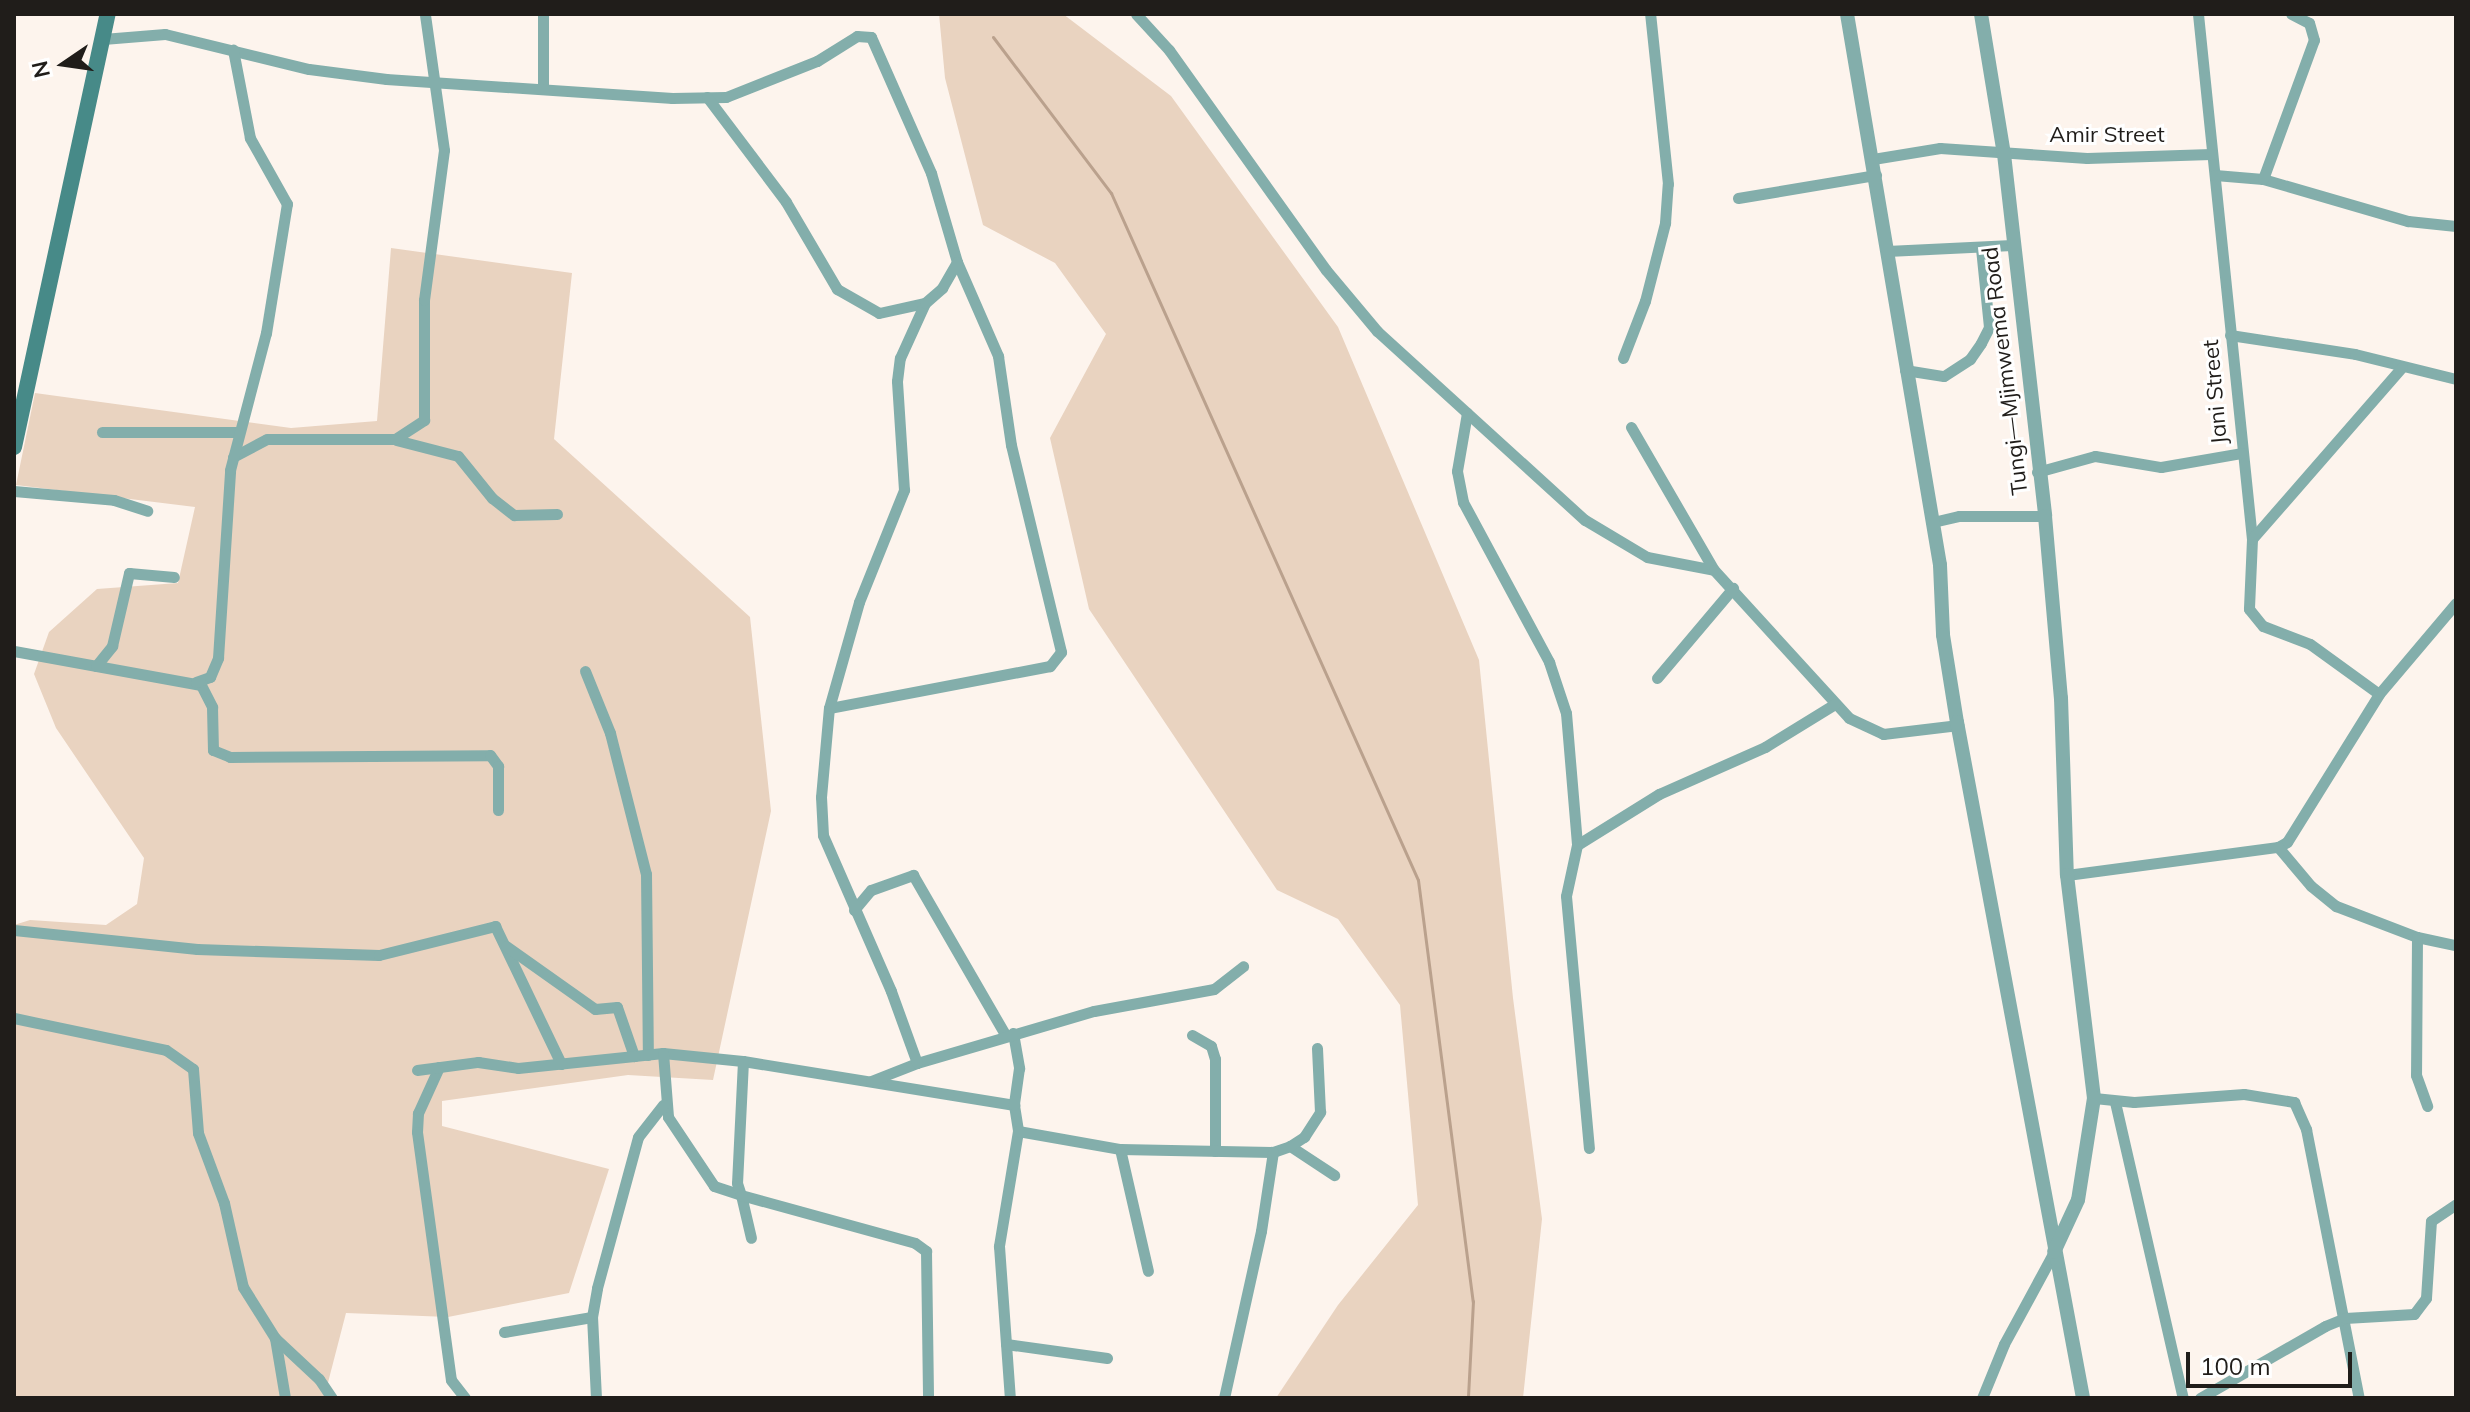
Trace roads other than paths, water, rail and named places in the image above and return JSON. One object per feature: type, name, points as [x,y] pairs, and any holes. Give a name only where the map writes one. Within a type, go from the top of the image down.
[{"type":"main road","points":[[14,447],[108,14]]},
{"type":"street","points":[[395,439],[424,420],[424,300],[444,150],[437,81],[425,14]]},
{"type":"street","points":[[543,14],[543,89]]},
{"type":"street","points":[[1136,14],[1169,50],[1326,270],[1377,331],[1617,542],[1675,566],[1714,570]]},
{"type":"street","points":[[1623,358],[1645,301],[1667,197],[1662,94],[1650,14]]},
{"type":"street","points":[[1847,14],[1933,522],[1943,635],[1958,725],[2083,1398]]},
{"type":"street","name":"Tungi—Mjimwema Road","points":[[1981,14],[2004,154],[2037,472],[2045,516],[2063,724],[2067,875],[2094,1098],[2078,1200],[2054,1252]]},
{"type":"street","name":"Jani Street","points":[[2198,14],[2252,539],[2249,609],[2256,620],[2310,644],[2379,694]]},
{"type":"street","points":[[2263,179],[2314,40],[2309,23],[2291,14]]},
{"type":"street","points":[[103,39],[165,34],[309,69],[437,81],[726,97],[817,61],[857,36],[871,37],[931,173],[957,262],[998,356],[1011,445],[1061,652],[1050,666],[829,708]]},
{"type":"street","points":[[14,651],[196,682],[210,677],[218,658],[233,458],[266,333],[287,204],[250,138],[233,50]]},
{"type":"street","points":[[707,97],[786,202],[837,289],[879,313],[925,303]]},
{"type":"street","name":"Amir Street","points":[[1873,159],[1940,148],[2004,154],[2211,154]]},
{"type":"street","points":[[1738,198],[1876,175]]},
{"type":"street","points":[[2215,175],[2263,179],[2408,221],[2455,223]]},
{"type":"street","points":[[1887,251],[2012,245]]},
{"type":"street","points":[[1905,370],[1944,376],[1970,359],[1981,343],[1989,327],[1981,248]]},
{"type":"street","points":[[917,1063],[891,991],[823,835],[821,797],[829,708],[859,602],[904,490],[897,381],[900,358],[925,303],[942,288],[957,262]]},
{"type":"street","points":[[2230,335],[2456,379]]},
{"type":"street","points":[[2252,539],[2402,367]]},
{"type":"street","points":[[1467,413],[1458,485],[1560,690],[1577,845],[1566,896],[1589,1148]]},
{"type":"street","points":[[1631,427],[1714,570],[1858,726],[1883,734],[1958,725]]},
{"type":"street","points":[[102,432],[239,432]]},
{"type":"street","points":[[233,458],[267,439],[395,439],[458,456],[492,498],[514,515],[557,514]]},
{"type":"street","points":[[2037,472],[2095,456],[2161,467],[2241,453]]},
{"type":"street","points":[[14,491],[114,500],[147,511]]},
{"type":"street","points":[[1933,522],[1959,516],[2045,516]]},
{"type":"street","points":[[96,666],[112,646],[129,573],[174,577]]},
{"type":"street","points":[[1657,678],[1733,588]]},
{"type":"street","points":[[2067,875],[2278,847],[2287,842],[2379,694],[2456,603]]},
{"type":"street","points":[[585,671],[610,733],[646,874],[648,1055]]},
{"type":"street","points":[[196,682],[209,693],[211,743],[218,754],[294,760],[490,755],[498,766],[498,810]]},
{"type":"street","points":[[1577,845],[1659,794],[1765,747],[1835,704]]},
{"type":"street","points":[[2278,847],[2336,906],[2417,937],[2456,945]]},
{"type":"street","points":[[854,910],[871,890],[905,873],[913,875],[1010,1034],[1019,1068],[1014,1105],[1018,1131],[999,1246],[1010,1398]]},
{"type":"street","points":[[14,930],[197,949],[379,955],[490,925],[506,946],[561,1064]]},
{"type":"street","points":[[2417,937],[2416,1075],[2427,1106]]},
{"type":"street","points":[[506,946],[595,1009],[617,1007],[634,1056]]},
{"type":"street","points":[[871,1081],[917,1063],[1094,1011],[1214,989],[1243,966]]},
{"type":"street","points":[[14,1018],[166,1050],[193,1069],[198,1133],[224,1203],[243,1287],[275,1338],[325,1384],[332,1398]]},
{"type":"street","points":[[1192,1035],[1211,1046],[1215,1059],[1215,1151]]},
{"type":"street","points":[[1018,1131],[1120,1149],[1273,1152],[1304,1137],[1320,1112],[1317,1048]]},
{"type":"street","points":[[663,1053],[663,1105],[714,1186],[922,1246],[928,1261],[928,1398]]},
{"type":"street","points":[[417,1070],[561,1064],[663,1053],[743,1061],[1014,1105]]},
{"type":"street","points":[[743,1061],[737,1183],[751,1238]]},
{"type":"street","points":[[439,1067],[418,1113],[417,1132],[451,1380],[461,1397]]},
{"type":"street","points":[[2094,1098],[2115,1102],[2244,1094],[2294,1102],[2306,1129],[2332,1277],[2345,1318],[2359,1398]]},
{"type":"street","points":[[2115,1102],[2183,1398]]},
{"type":"street","points":[[596,1398],[592,1317],[638,1137],[663,1105]]},
{"type":"street","points":[[1290,1146],[1334,1175]]},
{"type":"street","points":[[1120,1149],[1148,1271]]},
{"type":"street","points":[[1224,1398],[1261,1231],[1273,1152]]},
{"type":"street","points":[[2200,1398],[2308,1333],[2345,1318],[2403,1318],[2421,1308],[2431,1221],[2456,1204]]},
{"type":"street","points":[[1982,1398],[2004,1344],[2054,1252]]},
{"type":"street","points":[[504,1332],[592,1317]]},
{"type":"street","points":[[275,1338],[285,1398]]},
{"type":"street","points":[[1006,1344],[1107,1358]]},
{"type":"waterway","points":[[993,37],[1111,193],[1418,880],[1473,1301],[1468,1398]]}]
